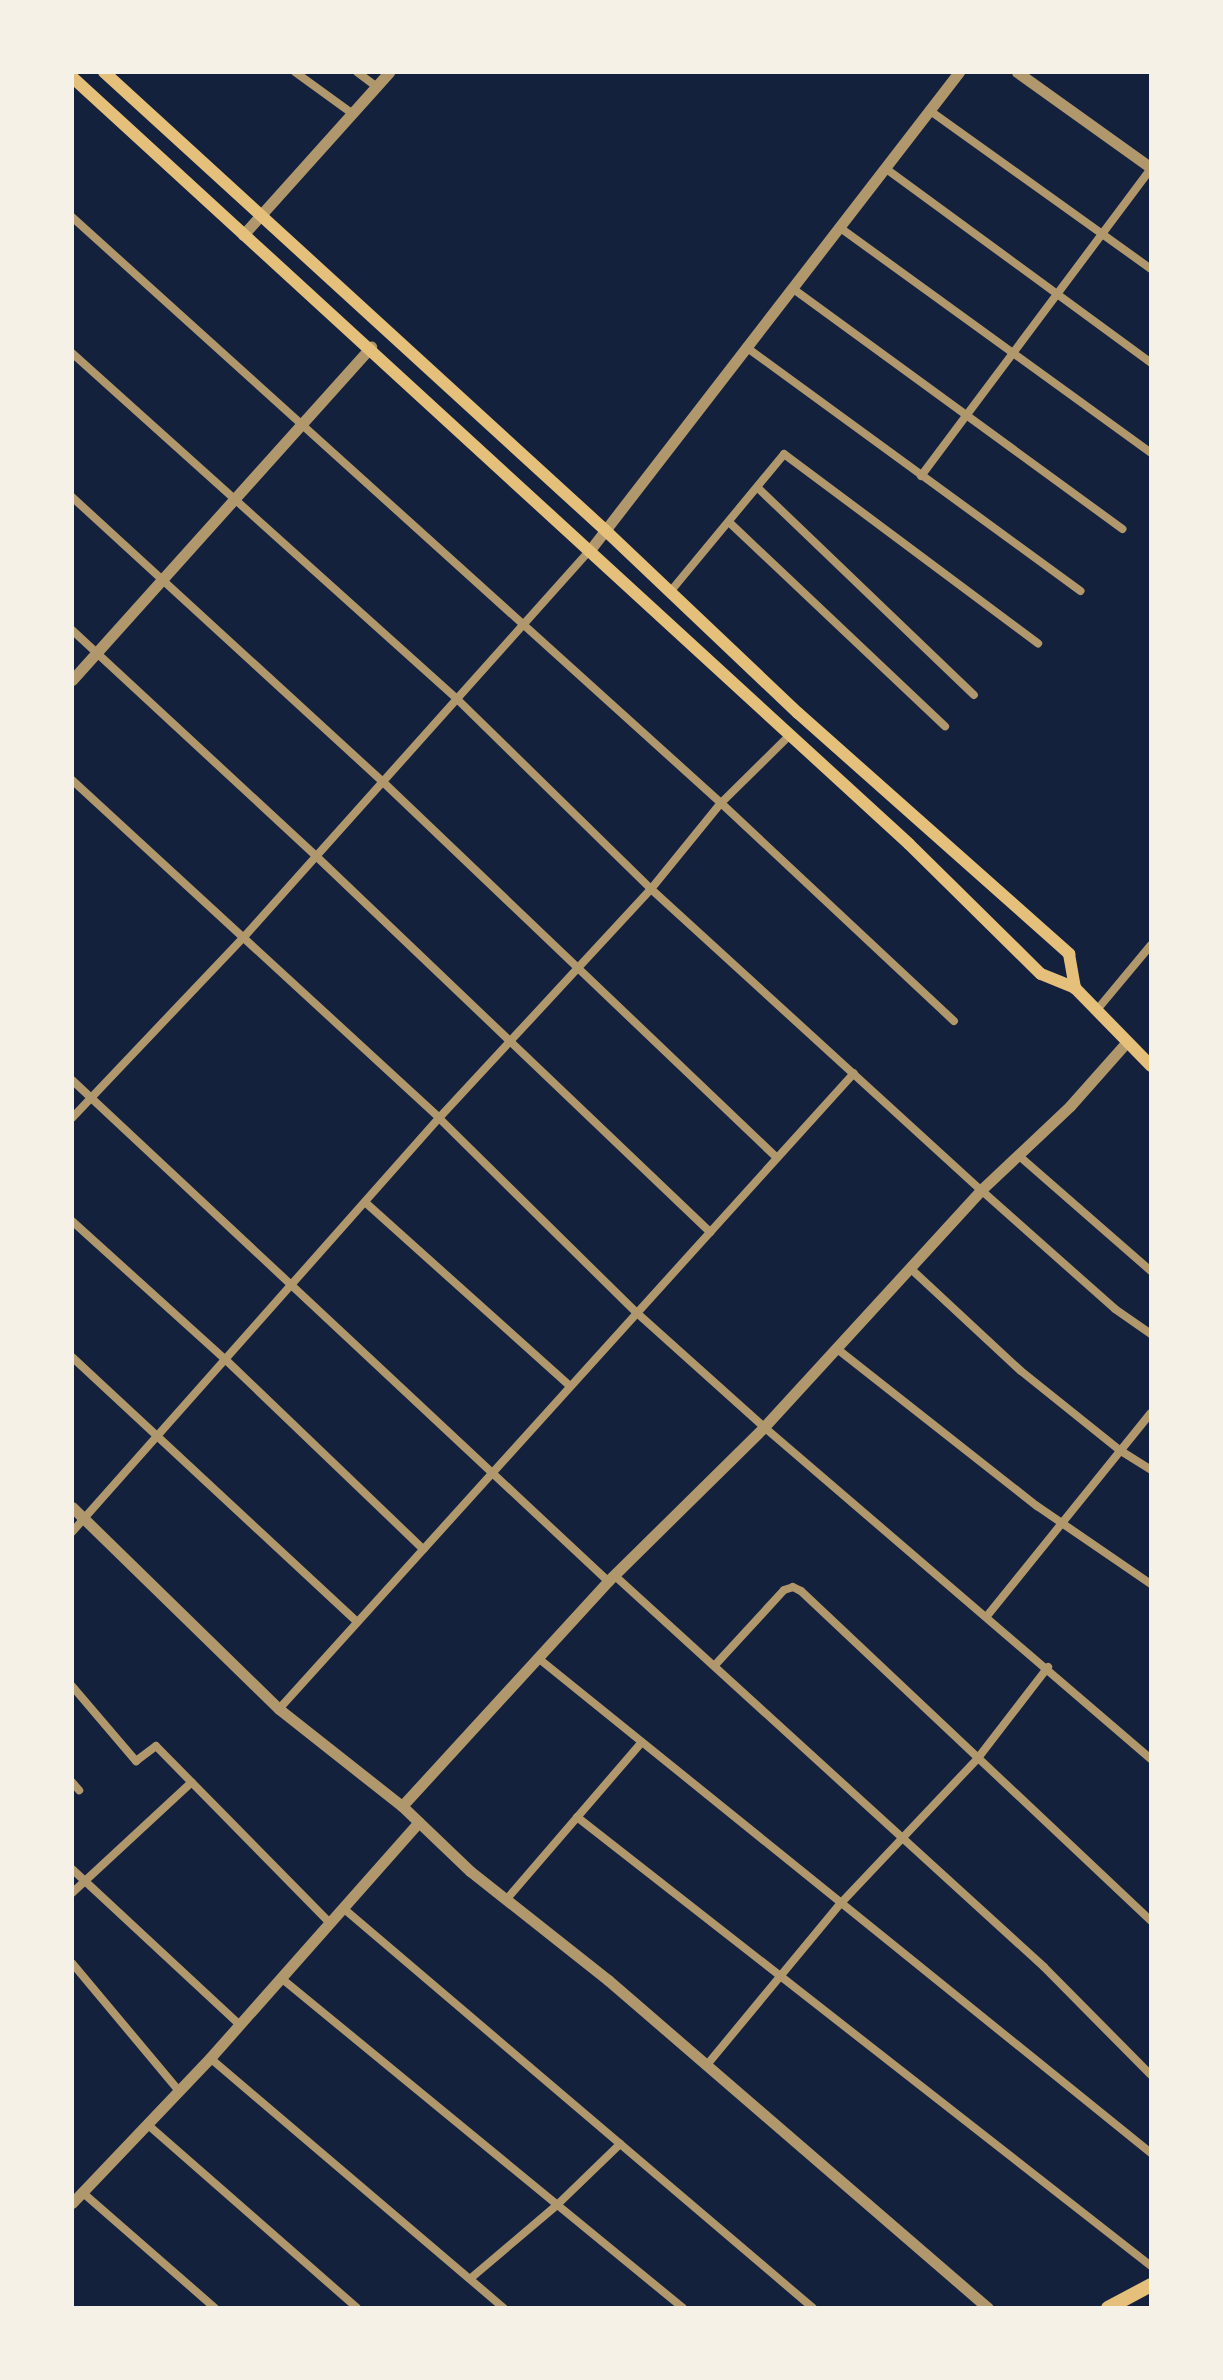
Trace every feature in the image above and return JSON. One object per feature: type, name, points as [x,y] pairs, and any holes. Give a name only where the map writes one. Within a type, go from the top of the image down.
[{"type":"main road","points":[[104,72],[605,530],[798,713],[1069,954],[1075,988]]},
{"type":"main road","points":[[72,77],[791,734],[1041,974],[1075,988],[1151,1066]]},
{"type":"main road","points":[[1108,2308],[1151,2285]]},
{"type":"street","points":[[295,72],[353,114]]},
{"type":"street","points":[[357,72],[377,87]]},
{"type":"street","points":[[243,235],[389,72]]},
{"type":"street","points":[[72,1118],[244,937],[590,550],[959,72]]},
{"type":"street","points":[[921,476],[1151,168],[1017,72]]},
{"type":"street","points":[[929,110],[1151,269]]},
{"type":"street","points":[[885,168],[1151,363]]},
{"type":"street","points":[[72,217],[521,626],[721,803],[954,1021]]},
{"type":"street","points":[[839,227],[1151,453]]},
{"type":"street","points":[[792,288],[1122,529]]},
{"type":"street","points":[[72,680],[371,347]]},
{"type":"street","points":[[746,347],[1080,591]]},
{"type":"street","points":[[72,353],[456,698],[651,889],[981,1190],[1115,1309],[1151,1334]]},
{"type":"street","points":[[670,592],[784,454],[1038,643]]},
{"type":"street","points":[[758,488],[974,695]]},
{"type":"street","points":[[72,497],[382,781],[777,1158]]},
{"type":"street","points":[[730,523],[945,726]]},
{"type":"street","points":[[72,630],[316,856],[710,1232]]},
{"type":"street","points":[[72,1532],[293,1287],[439,1118],[651,889],[721,803],[791,734]]},
{"type":"street","points":[[72,780],[439,1118],[637,1313],[764,1427],[1048,1667],[1151,1759]]},
{"type":"street","points":[[1096,1011],[1150,949]]},
{"type":"street","points":[[402,1806],[611,1578],[764,1427],[981,1190],[1070,1106],[1126,1043]]},
{"type":"street","points":[[279,1709],[854,1073]]},
{"type":"street","points":[[72,1080],[492,1475],[716,1664],[1044,1967],[1151,2075]]},
{"type":"street","points":[[1018,1155],[1151,1271]]},
{"type":"street","points":[[366,1203],[570,1386]]},
{"type":"street","points":[[72,1221],[227,1361],[423,1549]]},
{"type":"street","points":[[910,1268],[1021,1371],[1121,1451],[1151,1470]]},
{"type":"street","points":[[836,1348],[1064,1524],[1151,1584]]},
{"type":"street","points":[[72,1357],[357,1622]]},
{"type":"street","points":[[987,1616],[1151,1413]]},
{"type":"street","points":[[72,1507],[279,1709],[402,1806],[506,1900],[608,1980],[988,2308]]},
{"type":"street","points":[[716,1664],[784,1590],[793,1587],[801,1591],[1151,1921]]},
{"type":"street","points":[[538,1658],[1151,2153]]},
{"type":"street","points":[[706,2066],[901,1835],[978,1758],[1048,1667]]},
{"type":"street","points":[[72,1686],[136,1761],[155,1745],[330,1923]]},
{"type":"street","points":[[506,1900],[642,1742]]},
{"type":"street","points":[[72,1782],[79,1790]]},
{"type":"street","points":[[72,1893],[192,1782]]},
{"type":"street","points":[[577,1817],[1151,2266]]},
{"type":"street","points":[[72,2203],[210,2058],[419,1822]]},
{"type":"street","points":[[72,1869],[240,2025]]},
{"type":"street","points":[[343,1908],[813,2308]]},
{"type":"street","points":[[72,1963],[179,2091]]},
{"type":"street","points":[[281,1978],[683,2308]]},
{"type":"street","points":[[210,2058],[504,2308]]},
{"type":"street","points":[[147,2124],[357,2308]]},
{"type":"street","points":[[471,2278],[557,2205],[620,2144]]},
{"type":"street","points":[[82,2192],[215,2308]]}]
